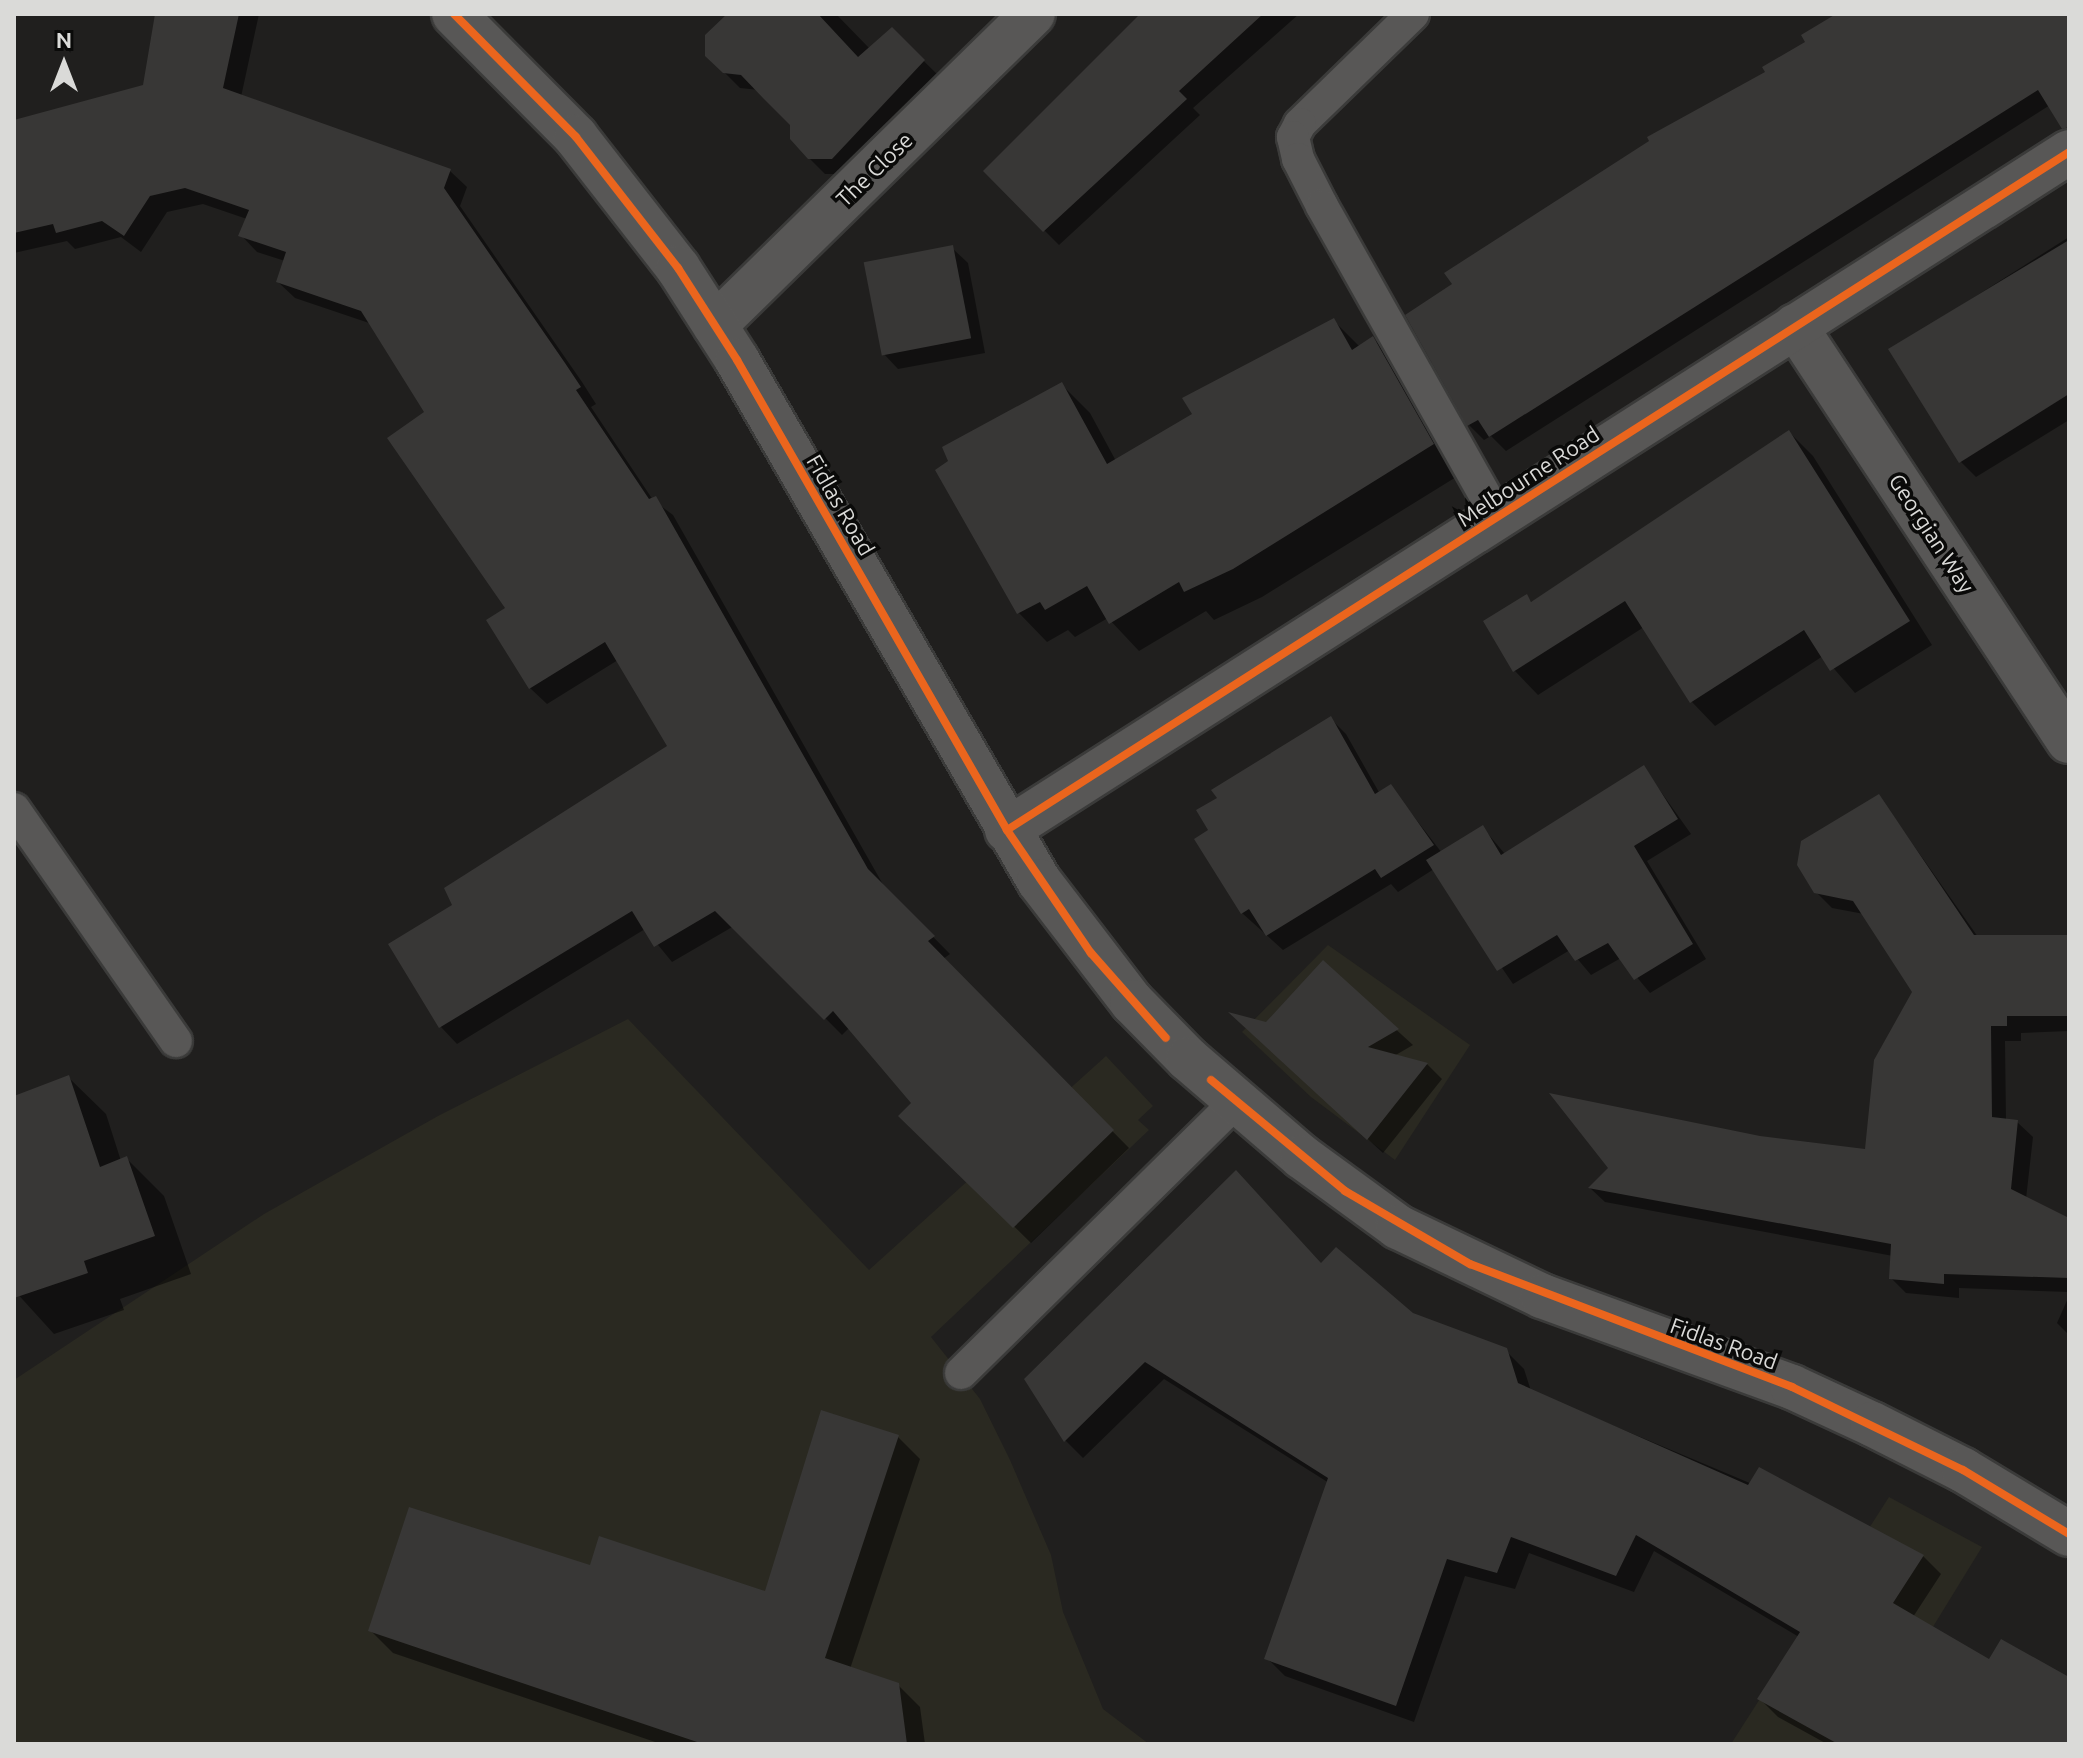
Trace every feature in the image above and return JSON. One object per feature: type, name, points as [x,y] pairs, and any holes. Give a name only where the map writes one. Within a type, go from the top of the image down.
[{"type":"street","name":"Fidlas Road","points":[[454,14],[576,137],[633,206],[715,325],[1007,830],[1066,921],[1132,1002],[1236,1102],[1345,1191],[1470,1264],[1792,1387],[1963,1470],[2069,1534]]},
{"type":"street","name":"The Close","points":[[715,325],[1033,14]]},
{"type":"street","name":"Melbourne Road","points":[[1007,830],[2069,152]]},
{"type":"street","name":"Georgian Way","points":[[1795,326],[2069,741]]},
{"type":"lane","points":[[1413,14],[1300,124],[1293,137],[1298,159],[1322,206],[1497,517]]},
{"type":"lane","points":[[14,809],[176,1041]]},
{"type":"lane","points":[[961,1373],[1236,1102]]},
{"type":"shaded area","points":[[1328,945],[1470,1045],[1395,1160],[1311,1097],[1242,1032]]},
{"type":"shaded area","points":[[628,1019],[869,1270],[1106,1056],[1153,1106],[1138,1120],[1149,1130],[931,1337],[980,1399],[1010,1460],[1051,1555],[1063,1612],[1103,1709],[1149,1744],[14,1744],[14,1380],[264,1214],[438,1116]]},
{"type":"shaded area","points":[[1889,1497],[1982,1547],[1861,1744],[1731,1744]]},
{"type":"building","points":[[155,14],[239,14],[223,88],[451,169],[444,188],[581,387],[576,390],[649,499],[656,496],[868,869],[935,936],[928,941],[1114,1130],[1013,1228],[898,1116],[911,1103],[833,1011],[824,1020],[715,911],[654,947],[632,911],[439,1028],[388,944],[452,905],[444,888],[667,746],[605,642],[529,689],[486,620],[505,608],[387,438],[424,412],[361,311],[276,282],[286,252],[238,236],[249,210],[185,188],[150,196],[124,236],[102,221],[56,233],[53,224],[14,233],[14,120],[143,85]]},
{"type":"building","points":[[727,14],[818,14],[858,57],[892,27],[925,60],[832,159],[808,159],[790,139],[790,125],[741,75],[723,73],[705,56],[705,35]]},
{"type":"building","points":[[1140,14],[1263,14],[1179,91],[1187,99],[1043,232],[983,171]]},
{"type":"building","points":[[1836,14],[2069,14],[2069,127],[2062,129],[2038,90],[1489,437],[1478,420],[1467,426],[1405,315],[1452,284],[1444,273],[1649,141],[1647,137],[1765,72],[1762,67],[1805,42],[1801,35]]},
{"type":"building","points":[[2069,240],[2069,394],[1959,463],[1888,349]]},
{"type":"building","points":[[953,245],[971,338],[882,356],[864,262]]},
{"type":"building","points":[[1334,318],[1352,350],[1373,336],[1434,444],[1233,569],[1184,592],[1179,582],[1109,624],[1087,586],[1045,610],[1040,602],[1017,614],[935,470],[948,461],[942,447],[1062,382],[1107,464],[1192,414],[1182,398]]},
{"type":"building","points":[[1789,430],[1910,621],[1830,671],[1804,630],[1690,703],[1625,601],[1513,672],[1483,621],[1527,594],[1531,602]]},
{"type":"building","points":[[1331,716],[1375,794],[1391,784],[1434,845],[1381,878],[1375,869],[1266,936],[1249,909],[1241,914],[1194,839],[1208,830],[1196,810],[1217,798],[1211,790]]},
{"type":"building","points":[[1644,765],[1678,819],[1634,846],[1693,944],[1634,980],[1608,943],[1575,961],[1557,935],[1497,971],[1426,860],[1483,825],[1501,855]]},
{"type":"building","points":[[1879,794],[1974,935],[2069,935],[2069,1016],[2007,1016],[2007,1026],[1991,1026],[1992,1117],[2018,1120],[2011,1189],[2069,1218],[2069,1278],[1944,1274],[1944,1284],[1889,1279],[1891,1244],[1588,1188],[1608,1168],[1549,1093],[1760,1136],[1865,1149],[1874,1060],[1912,992],[1853,901],[1814,893],[1797,865],[1801,841]]},
{"type":"building","points":[[1323,960],[1399,1029],[1368,1047],[1428,1063],[1367,1140],[1228,1012],[1266,1022]]},
{"type":"building","points":[[69,1075],[100,1167],[127,1156],[155,1236],[84,1261],[88,1273],[14,1298],[14,1096]]},
{"type":"building","points":[[1236,1170],[1321,1263],[1336,1247],[1413,1313],[1507,1348],[1518,1383],[1748,1485],[1759,1467],[1924,1555],[1893,1603],[1989,1659],[2001,1639],[2069,1677],[2069,1744],[1838,1744],[1757,1699],[1800,1632],[1636,1535],[1616,1576],[1511,1537],[1497,1573],[1447,1559],[1396,1706],[1264,1659],[1328,1478],[1145,1362],[1064,1442],[1024,1379]]},
{"type":"building","points":[[821,1410],[899,1435],[825,1658],[899,1683],[907,1744],[703,1744],[368,1631],[409,1507],[590,1565],[599,1536],[765,1591]]},
{"type":"cycle path","points":[[454,14],[576,137],[678,268],[737,360],[1007,830],[1091,953],[1166,1038]]},
{"type":"cycle path","points":[[1007,830],[2069,152]]},
{"type":"cycle path","points":[[1211,1080],[1345,1191],[1470,1264],[1792,1387],[1963,1470],[2069,1534]]}]
